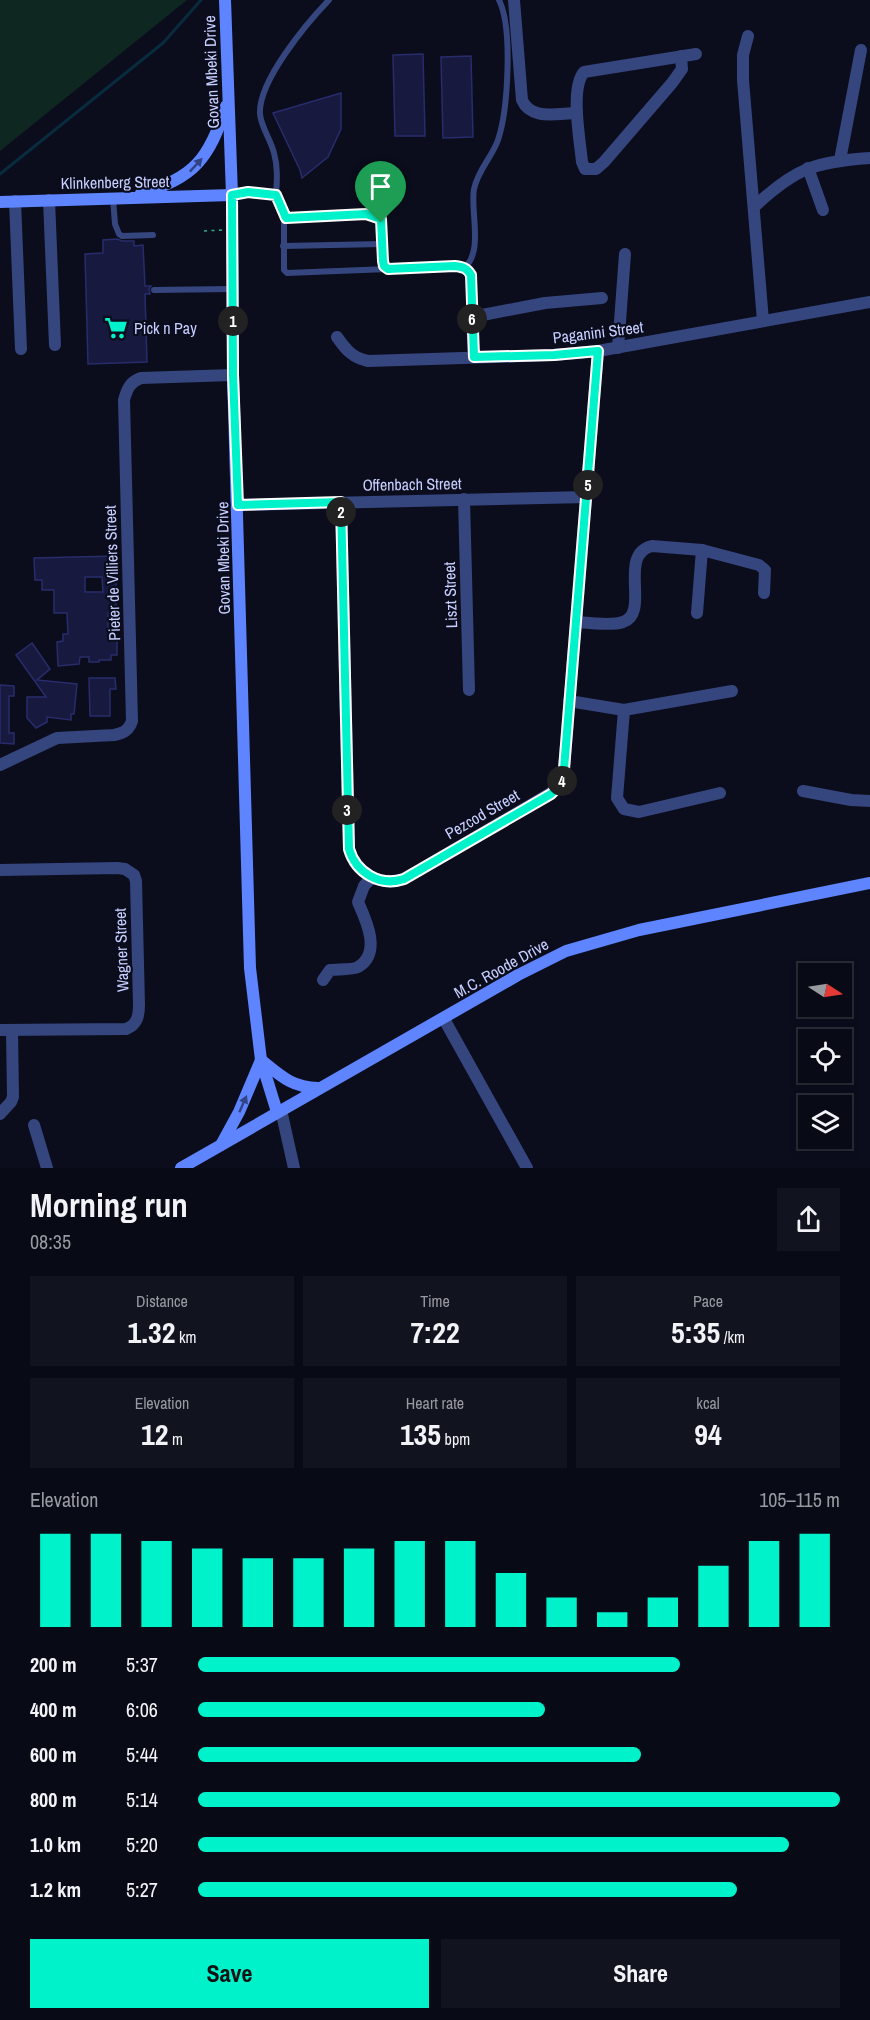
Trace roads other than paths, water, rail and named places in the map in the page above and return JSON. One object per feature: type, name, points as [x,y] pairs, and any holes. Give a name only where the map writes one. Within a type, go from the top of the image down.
[{"type":"street","name":"Govan Mbeki Drive","points":[[225,0],[232,195],[233,375],[250,968],[261,1060],[279,1111]]},
{"type":"street","points":[[514,0],[522,100],[525,108],[533,113],[543,114],[578,113]]},
{"type":"street","points":[[748,36],[743,55],[743,80],[763,321]]},
{"type":"street","points":[[840,160],[861,50]]},
{"type":"street","points":[[681,56],[682,69],[672,83],[604,162],[596,169],[585,168],[582,162],[578,113],[578,81],[584,72],[681,56],[696,54]]},
{"type":"street","points":[[119,198],[170,184],[187,175],[208,150],[217,133],[228,98]]},
{"type":"street","points":[[755,206],[786,180],[808,168],[840,160],[870,158]]},
{"type":"street","points":[[808,168],[823,210]]},
{"type":"street","name":"Klinkenberg Street","points":[[0,201],[232,195]]},
{"type":"street","points":[[49,200],[55,345]]},
{"type":"street","points":[[15,201],[21,349]]},
{"type":"street","points":[[618,348],[625,254]]},
{"type":"street","points":[[474,357],[472,317],[545,303],[602,298]]},
{"type":"street","name":"Paganini Street","points":[[337,337],[349,353],[359,359],[369,361],[554,355],[618,348],[870,302]]},
{"type":"street","name":"Pezcod Street","points":[[372,877],[386,882],[404,879],[557,789],[560,785],[564,769],[598,351]]},
{"type":"street","name":"Pieter de Villiers Street","points":[[0,765],[57,738],[122,734],[130,727],[132,721],[124,400],[127,390],[135,380],[141,378],[233,375]]},
{"type":"street","name":"Offenbach Street","points":[[238,505],[587,497]]},
{"type":"street","name":"Liszt Street","points":[[464,499],[469,690]]},
{"type":"street","points":[[323,980],[330,970],[357,968],[368,957],[371,949],[370,933],[358,902],[364,886],[372,877],[356,864],[349,849],[341,502]]},
{"type":"street","points":[[576,622],[620,624],[627,621],[633,611],[638,556],[645,548],[664,546],[702,550],[763,567],[766,574],[764,593]]},
{"type":"street","points":[[697,613],[702,550]]},
{"type":"street","points":[[569,701],[624,710],[732,691]]},
{"type":"street","points":[[624,710],[617,798],[624,809],[639,812],[720,794]]},
{"type":"street","points":[[803,790],[850,800],[870,801]]},
{"type":"street","name":"Wagner Street","points":[[0,870],[117,868],[130,872],[136,881],[140,1005],[136,1023],[126,1029],[6,1030]]},
{"type":"street","name":"M.C. Roode Drive","points":[[182,1168],[543,962],[588,944],[639,930],[870,883]]},
{"type":"street","points":[[444,1019],[527,1168]]},
{"type":"street","points":[[0,1113],[13,1097],[6,1030]]},
{"type":"street","points":[[221,1145],[239,1112],[261,1060],[292,1084],[319,1089]]},
{"type":"street","points":[[279,1111],[294,1168]]},
{"type":"street","points":[[34,1125],[47,1168]]},
{"type":"lane","points":[[329,0],[288,49],[264,91],[262,100],[260,115],[277,168],[276,195],[286,218],[283,246],[284,270],[287,273],[464,267],[471,275],[472,317]]},
{"type":"lane","points":[[464,267],[472,259],[474,243],[474,187],[483,166],[497,144],[504,110],[507,70],[506,26],[505,15],[499,0]]},
{"type":"lane","points":[[232,195],[248,192],[276,195]]},
{"type":"lane","points":[[119,198],[115,224],[119,234],[153,236]]},
{"type":"lane","points":[[286,218],[366,214],[375,216],[381,219],[383,261],[384,266],[388,269]]},
{"type":"lane","points":[[283,246],[382,244]]},
{"type":"lane","points":[[154,290],[232,289]]},
{"type":"waterway","points":[[0,174],[163,43],[201,0]]},
{"type":"place","name":"Pick n Pay","points":[[116,328]]}]
